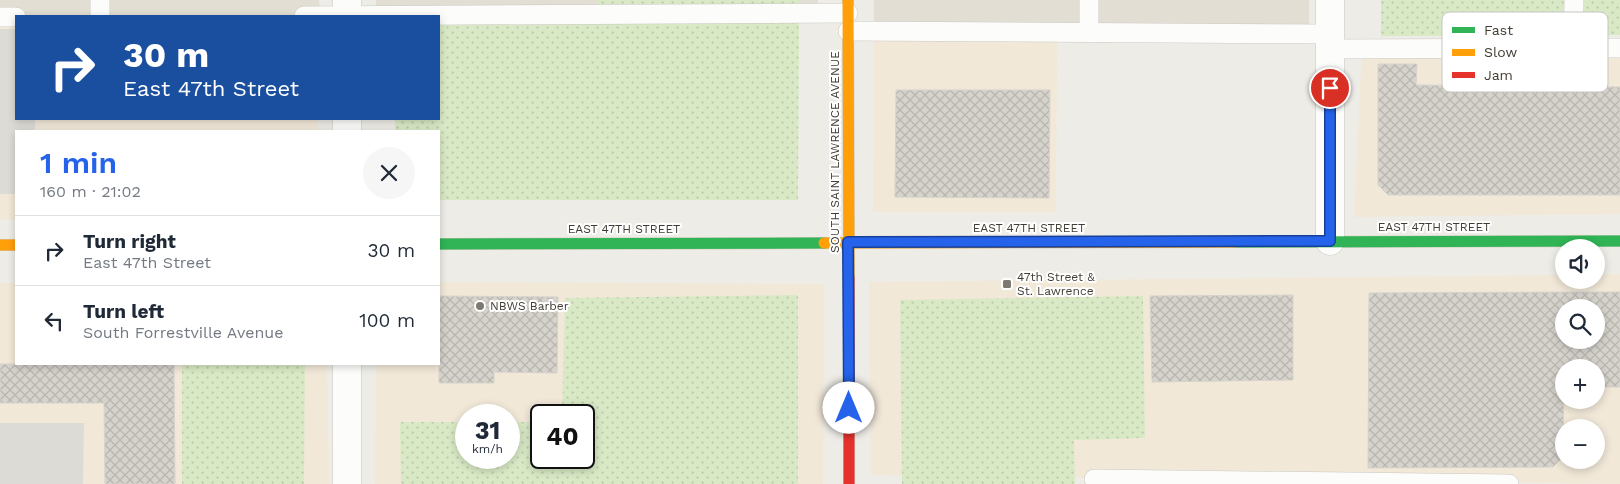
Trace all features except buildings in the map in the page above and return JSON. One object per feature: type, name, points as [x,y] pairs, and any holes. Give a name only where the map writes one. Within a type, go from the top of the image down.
[{"type":"main road","name":"SOUTH SAINT LAWRENCE AVENUE","points":[[848,15],[849,484]]},
{"type":"main road","name":"EAST 47TH STREET","points":[[440,244],[1620,241]]},
{"type":"main road","points":[[0,245],[15,245]]},
{"type":"street","points":[[347,0],[347,15]]},
{"type":"street","points":[[1330,0],[1330,241]]},
{"type":"street","points":[[347,365],[347,484]]},
{"type":"lane","points":[[100,0],[100,15]]},
{"type":"lane","points":[[1089,0],[1089,33]]},
{"type":"lane","points":[[374,15],[589,7],[848,15],[1089,33],[1442,45]]},
{"type":"lane","points":[[0,17],[15,17]]},
{"type":"lane","points":[[1094,479],[1509,484]]},
{"type":"shaded area","points":[[0,0],[319,0],[320,15],[15,15],[15,17],[0,17]]},
{"type":"shaded area","points":[[376,0],[818,0],[818,13],[376,15]]},
{"type":"shaded area","points":[[874,0],[1309,0],[1309,33],[874,32]]},
{"type":"shaded area","points":[[15,17],[15,120],[318,120],[318,130],[15,130],[15,220],[0,220],[0,18]]},
{"type":"shaded area","points":[[0,29],[15,29],[15,120],[35,120],[35,130],[15,130],[15,194],[0,194]]},
{"type":"shaded area","points":[[874,32],[1057,32],[1056,212],[873,212]]},
{"type":"shaded area","points":[[1608,47],[1620,47],[1620,214],[1354,217],[1362,49],[1442,48],[1442,92],[1608,92]]},
{"type":"shaded area","points":[[1605,274],[1620,274],[1620,484],[871,475],[869,282],[1555,275],[1555,289],[1605,289]]},
{"type":"shaded area","points":[[440,282],[824,284],[823,484],[375,484],[376,365],[440,365]]},
{"type":"shaded area","points":[[0,283],[15,283],[15,365],[327,365],[329,484],[0,484]]},
{"type":"shaded area","points":[[0,423],[84,423],[83,484],[0,484]]},
{"type":"green space","points":[[598,0],[799,0],[799,5],[598,6]]},
{"type":"green space","points":[[1381,0],[1620,0],[1620,35],[1608,35],[1608,12],[1442,12],[1442,36],[1381,36]]},
{"type":"green space","points":[[440,23],[799,23],[798,200],[440,200],[440,130],[395,130],[395,120],[440,120]]},
{"type":"green space","points":[[798,295],[798,484],[401,484],[400,422],[455,422],[455,469],[520,469],[520,422],[530,422],[530,469],[595,469],[595,404],[562,404],[565,298]]},
{"type":"green space","points":[[1143,296],[1145,438],[1074,440],[1075,484],[902,484],[900,300]]},
{"type":"green space","points":[[182,365],[305,365],[304,484],[182,484]]},
{"type":"traffic: fast","points":[[1235,242],[1620,241]]},
{"type":"traffic: fast","points":[[440,244],[824,243]]},
{"type":"traffic: slow","points":[[848,0],[849,278]]},
{"type":"traffic: slow","points":[[824,243],[1235,242]]},
{"type":"traffic: slow","points":[[0,245],[15,245]]},
{"type":"traffic: jam","points":[[849,278],[849,484]]},
{"type":"place","name":"47th Street & St. Lawrence","points":[[1007,284]]},
{"type":"place","name":"NBWS Barber","points":[[480,306]]},
{"type":"route","points":[[849,408],[848,242],[1330,241],[1330,88]]}]
